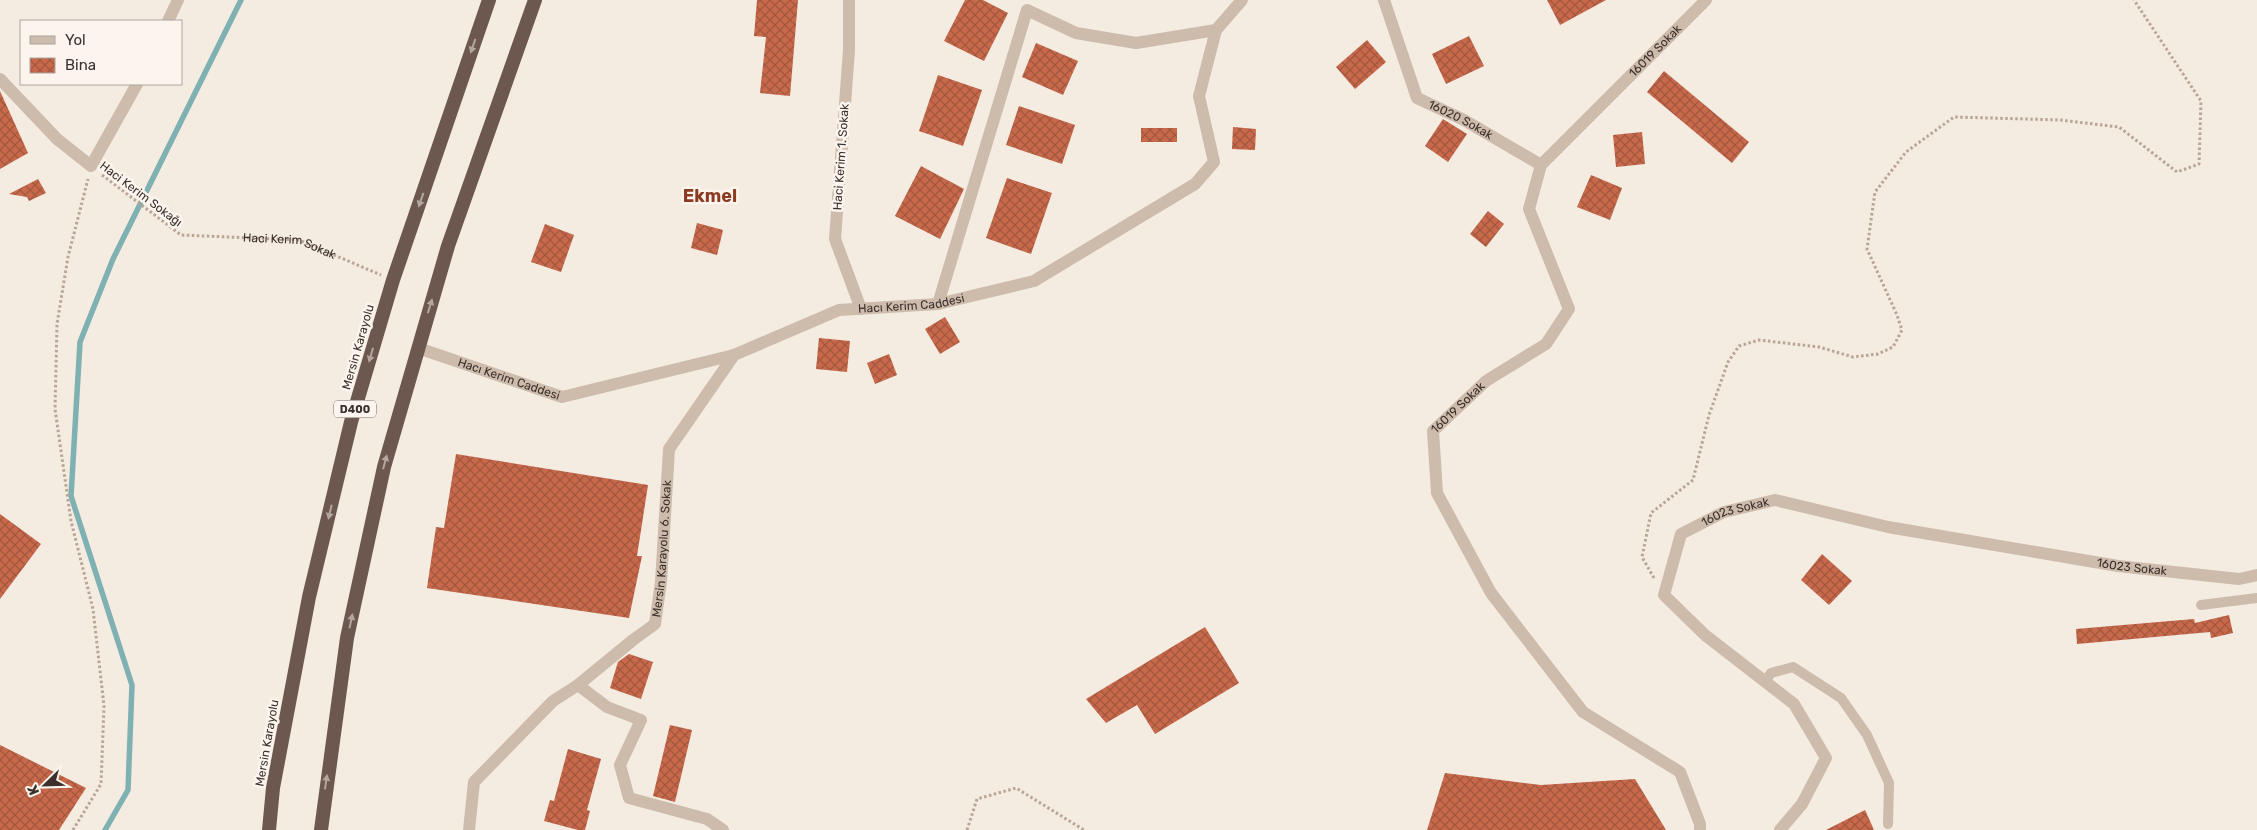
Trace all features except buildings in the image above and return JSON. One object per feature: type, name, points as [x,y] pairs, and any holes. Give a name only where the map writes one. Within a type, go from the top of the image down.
[{"type":"highway","name":"Mersin Karayolu","points":[[269,830],[273,788],[310,597],[351,422],[393,280],[489,0]]},
{"type":"highway","points":[[321,830],[347,638],[384,467],[448,246],[535,0]]},
{"type":"street","points":[[168,20],[178,0]]},
{"type":"street","name":"Haci Kerim 1. Sokak","points":[[849,0],[849,50],[835,239],[861,309]]},
{"type":"street","name":"Hacı Kerim Caddesi","points":[[418,348],[562,397],[734,355],[839,310],[938,304],[1034,281],[1195,184],[1214,162],[1200,96],[1216,30],[1242,0]]},
{"type":"street","name":"16020 Sokak","points":[[1384,0],[1417,98],[1464,120],[1541,165]]},
{"type":"street","name":"16019 Sokak","points":[[1700,830],[1700,824],[1680,772],[1583,712],[1491,593],[1437,493],[1433,431],[1486,381],[1546,344],[1569,309],[1530,209],[1541,165],[1706,0]]},
{"type":"street","points":[[938,304],[1027,10],[1076,33],[1136,43],[1216,30]]},
{"type":"street","points":[[0,80],[57,139],[91,166],[136,85]]},
{"type":"street","name":"Mersin Karayolu 6. Sokak","points":[[469,830],[474,782],[553,701],[578,685],[655,624],[661,582],[669,449],[734,355]]},
{"type":"street","name":"16023 Sokak","points":[[1664,595],[1681,534],[1724,512],[1775,500],[1888,527],[2118,566],[2239,579],[2257,575]]},
{"type":"street","points":[[1664,595],[1705,635],[1794,704],[1826,758],[1802,804],[1780,830]]},
{"type":"street","points":[[578,685],[607,706],[641,720],[620,765],[629,798],[707,819],[723,830]]},
{"type":"lane","points":[[2201,605],[2257,598]]},
{"type":"lane","points":[[1765,682],[1771,673],[1793,667],[1841,698],[1867,735],[1889,783],[1888,824]]},
{"type":"path","points":[[1664,595],[1642,558],[1651,513],[1693,480],[1718,388],[1728,362],[1739,346],[1759,340],[1818,347],[1853,357],[1878,354],[1893,347],[1902,330],[1897,314],[1867,249],[1875,192],[1906,152],[1954,117],[1990,116],[2060,120],[2119,127],[2177,172],[2199,164],[2201,101],[2134,0]]},
{"type":"path","points":[[73,830],[101,784],[104,706],[92,609],[70,521],[55,409],[57,324],[68,257],[91,166]]},
{"type":"path","name":"Haci Kerim Sokağı","points":[[91,166],[180,235]]},
{"type":"path","name":"Haci Kerim Sokak","points":[[180,235],[299,240],[393,280]]},
{"type":"path","points":[[968,830],[977,799],[1016,788],[1084,830]]},
{"type":"waterway","points":[[105,830],[128,790],[132,685],[71,496],[80,342],[113,259],[241,0]]},
{"type":"district","name":"Ekmel","points":[[710,196]]}]
